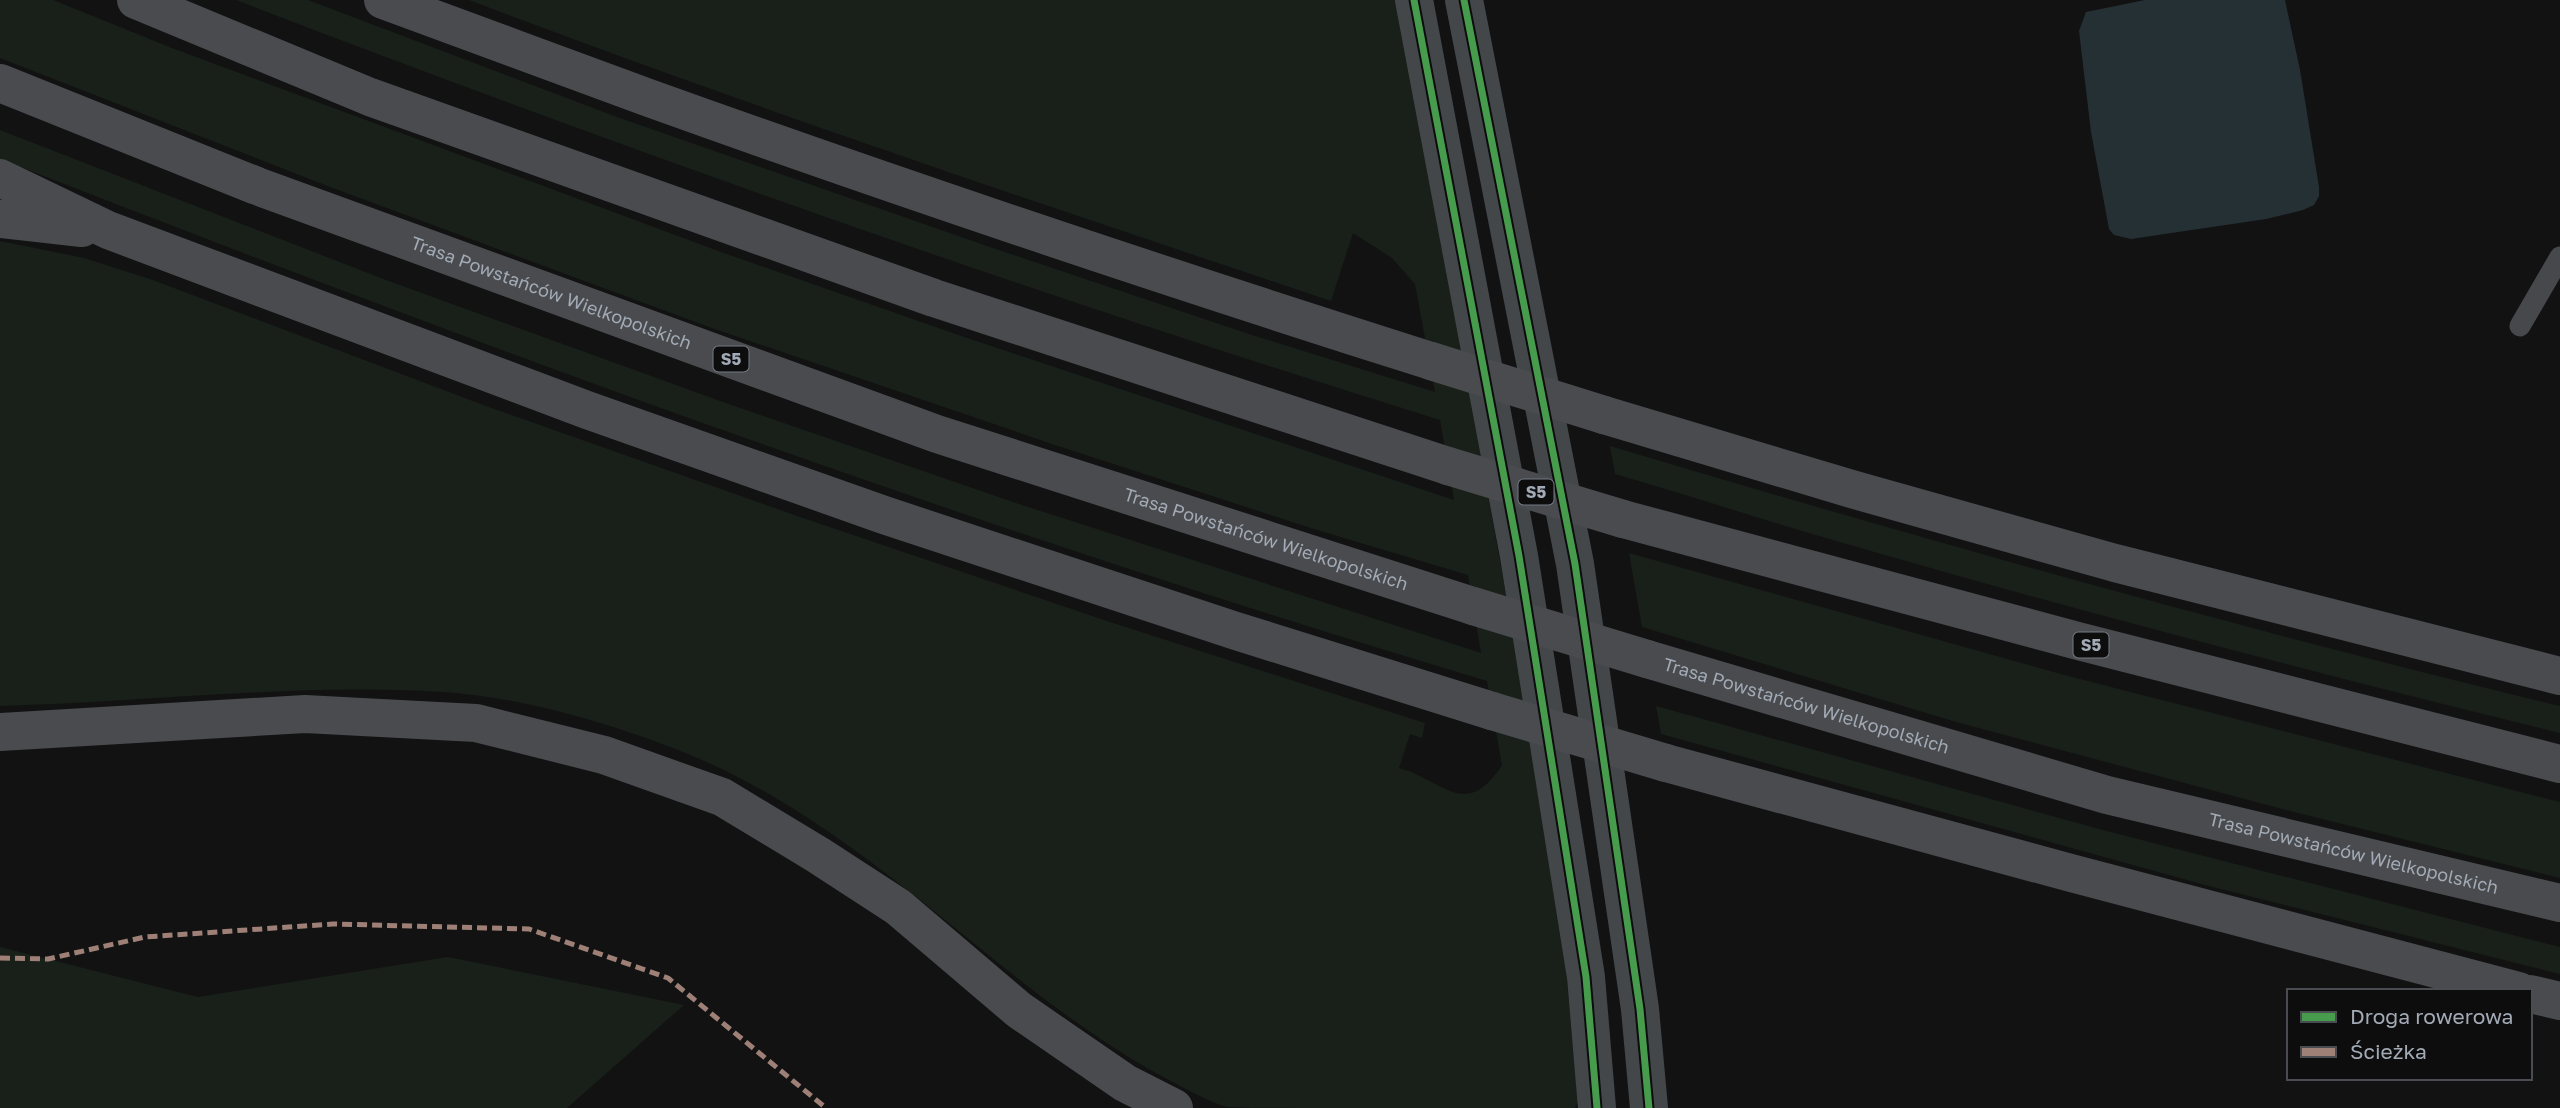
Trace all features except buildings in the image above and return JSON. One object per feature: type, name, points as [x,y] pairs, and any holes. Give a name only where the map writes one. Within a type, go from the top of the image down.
[{"type":"highway","name":"S5","points":[[136,0],[370,97],[921,294],[1448,466],[1623,519],[2078,641],[2560,764]]},
{"type":"highway","points":[[383,0],[648,98],[941,201],[1184,283],[1604,415],[1855,490],[2102,559],[2560,676]]},
{"type":"highway","name":"Trasa Powstańców Wielkopolskich","points":[[0,83],[257,186],[937,434],[1473,606],[2107,795],[2560,903]]},
{"type":"highway","points":[[0,178],[108,230],[587,411],[884,515],[1223,627],[1666,763],[2511,989]]},
{"type":"highway","points":[[0,219],[108,230]]},
{"type":"highway","points":[[0,732],[305,714],[476,723],[604,755],[722,797],[818,855],[898,907],[1020,1010],[1125,1083],[1174,1108]]},
{"type":"highway","points":[[2532,994],[2560,1001]]},
{"type":"main road","points":[[1413,0],[1519,556],[1586,976],[1597,1108]]},
{"type":"main road","points":[[1464,0],[1574,564],[1640,1009],[1649,1108]]},
{"type":"lane","points":[[2520,326],[2560,257]]},
{"type":"shaded area","points":[[0,0],[53,0],[172,48],[721,252],[964,337],[1454,500],[1440,420],[1136,323],[835,220],[385,57],[236,0],[308,0],[617,117],[987,246],[1252,335],[1435,392],[1415,284],[1392,258],[1353,233],[1331,301],[790,117],[469,0],[1398,0],[1558,880],[1578,1101],[1575,1108],[1259,1108],[1227,1107],[1219,1104],[1145,1066],[1086,1029],[896,881],[776,798],[733,774],[688,754],[629,732],[536,706],[442,692],[332,690],[0,706],[0,241],[84,258],[150,279],[486,406],[800,517],[1110,622],[1425,723],[1422,738],[1410,734],[1399,768],[1453,792],[1464,794],[1476,791],[1489,782],[1502,765],[1487,681],[1111,563],[552,369],[0,159],[0,130],[386,280],[723,402],[1016,503],[1481,653],[1468,575],[1317,530],[1058,446],[709,327],[330,187],[0,58]]},
{"type":"shaded area","points":[[2145,0],[2285,0],[2300,70],[2319,187],[2319,196],[2314,205],[2266,219],[2131,239],[2114,235],[2109,229],[2091,132],[2079,31],[2086,12]]},
{"type":"shaded area","points":[[1610,446],[2084,582],[2321,646],[2560,706],[2560,733],[2104,616],[1778,524],[1615,474]]},
{"type":"shaded area","points":[[1629,553],[2068,676],[2560,802],[2560,878],[2286,810],[1956,722],[1642,627]]},
{"type":"shaded area","points":[[1656,706],[2099,829],[2560,947],[2560,974],[2205,885],[1661,734]]},
{"type":"shaded area","points":[[0,947],[198,997],[448,957],[684,1005],[567,1108],[0,1108]]},
{"type":"marked path","points":[[0,958],[48,959],[145,937],[333,924],[529,929],[668,978],[826,1108]]},
{"type":"cycle path","points":[[1414,0],[1519,556],[1586,977],[1597,1108]]},
{"type":"cycle path","points":[[1464,0],[1575,564],[1640,1009],[1649,1108]]}]
